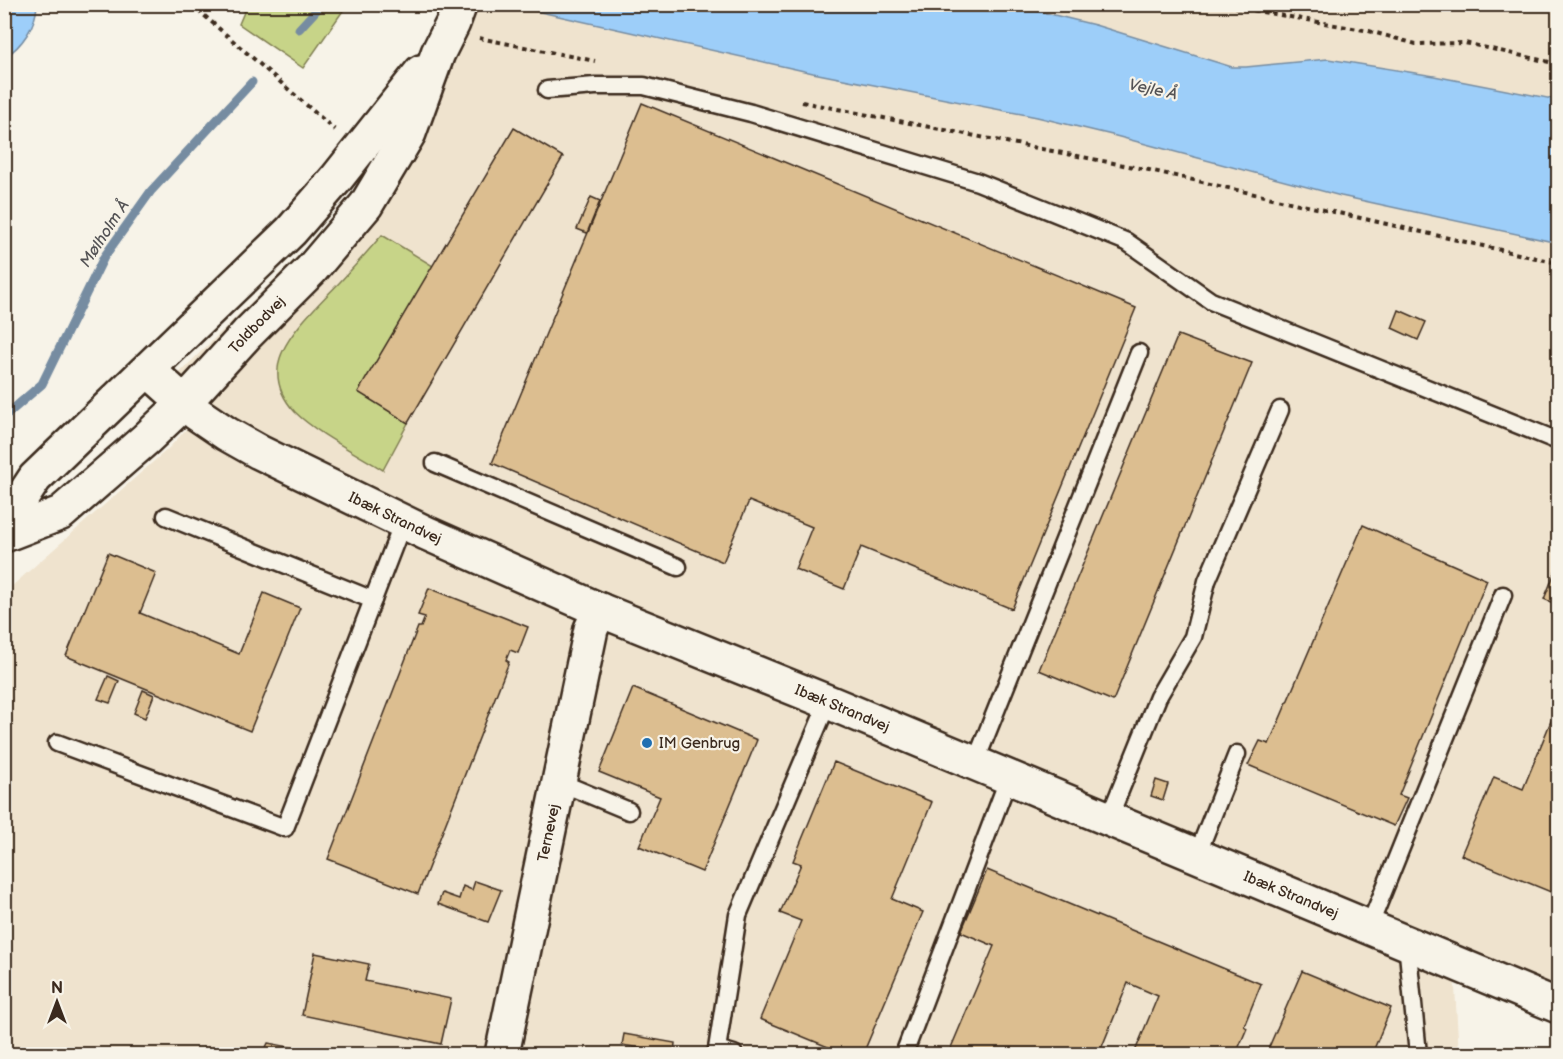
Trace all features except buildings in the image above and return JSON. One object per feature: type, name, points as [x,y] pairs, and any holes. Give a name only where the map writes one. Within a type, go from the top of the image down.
[{"type":"street","points":[[4,525],[35,478],[291,231],[358,151],[450,28]]},
{"type":"street","name":"Toldbodvej","points":[[4,535],[61,513],[185,402],[247,334],[311,270],[366,205],[409,133],[450,28]]},
{"type":"street","name":"Ibæk Strandvej","points":[[148,370],[212,423],[259,452],[403,522],[600,610],[828,702],[1558,1006]]},
{"type":"street","name":"Ternevej","points":[[502,1054],[591,629],[600,610]]},
{"type":"lane","points":[[547,90],[595,86],[644,86],[751,113],[978,182],[1127,242],[1211,301],[1558,441]]},
{"type":"lane","points":[[975,763],[1139,353]]},
{"type":"lane","points":[[1109,819],[1158,697],[1193,637],[1207,581],[1281,410]]},
{"type":"lane","points":[[435,463],[678,567]]},
{"type":"lane","points":[[166,516],[373,600]]},
{"type":"lane","points":[[57,743],[285,828],[403,522]]},
{"type":"lane","points":[[1369,927],[1503,595]]},
{"type":"lane","points":[[734,1054],[717,1049],[738,915],[828,702]]},
{"type":"lane","points":[[1197,855],[1237,754]]},
{"type":"lane","points":[[904,1054],[1009,777]]},
{"type":"lane","points":[[559,782],[629,811]]},
{"type":"lane","points":[[1407,943],[1418,1054]]},
{"type":"path","points":[[191,4],[358,151]]},
{"type":"path","points":[[1218,4],[1369,31],[1416,44],[1465,43],[1558,64]]},
{"type":"path","points":[[450,28],[601,62]]},
{"type":"path","points":[[799,101],[1149,170],[1558,263]]},
{"type":"shaded area","points":[[452,5],[1558,5],[1558,1000],[1453,955],[1459,1054],[5,1054],[4,593],[169,448],[200,414],[157,395],[362,193]]},
{"type":"green space","points":[[247,4],[347,5],[303,68],[239,24]]},
{"type":"green space","points":[[382,235],[433,266],[359,392],[408,423],[383,470],[325,435],[295,412],[286,401],[278,376],[279,362],[288,341],[296,330]]},
{"type":"water","points":[[5,4],[37,5],[34,20],[27,35],[5,57]]},
{"type":"water","name":"Vejle Å","points":[[509,5],[1013,5],[1095,25],[1232,67],[1328,59],[1434,76],[1558,100],[1558,243],[1341,196],[1037,117],[813,73]]},
{"type":"waterway","name":"Mølholm Å","points":[[299,29],[322,4]]},
{"type":"waterway","name":"Mølholm Å","points":[[4,417],[42,384],[104,257],[151,191],[252,82]]},
{"type":"place","name":"IM Genbrug","points":[[647,743]]}]
